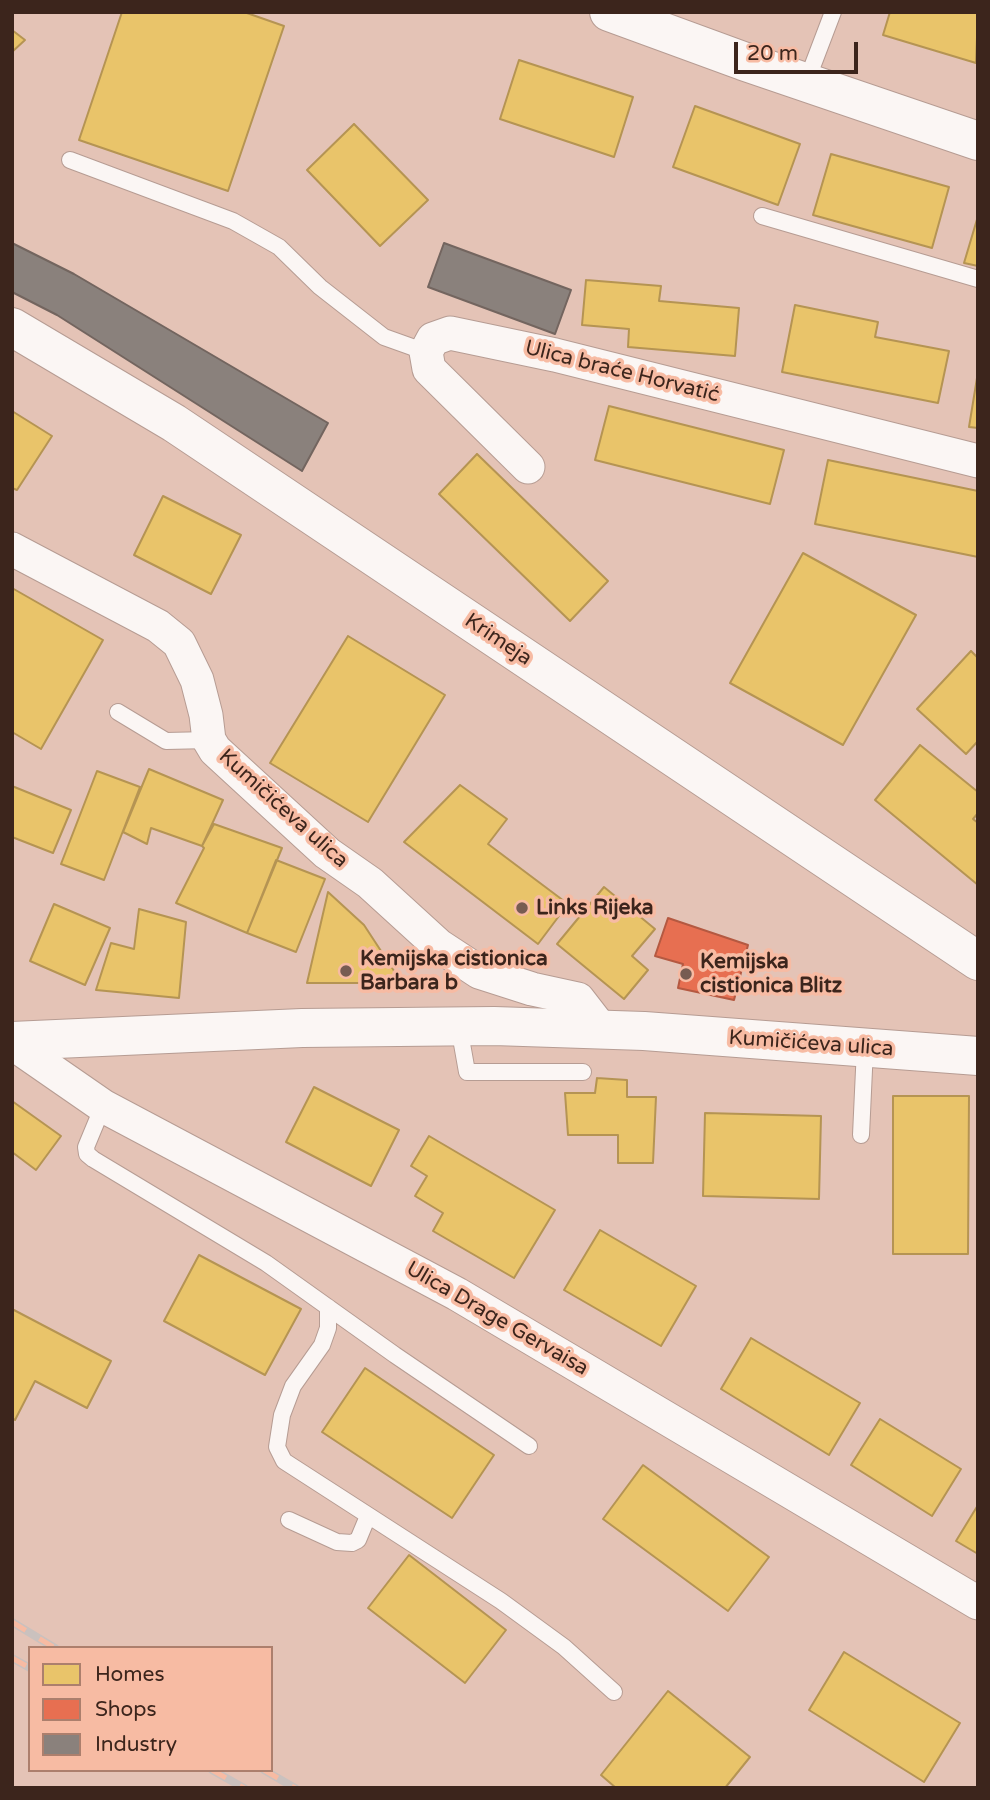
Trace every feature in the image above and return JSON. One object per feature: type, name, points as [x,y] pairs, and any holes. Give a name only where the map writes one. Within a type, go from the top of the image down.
[{"type":"street","points":[[609,12],[978,141]]},
{"type":"street","name":"Krimeja","points":[[12,327],[174,423],[978,961]]},
{"type":"street","name":"Ulica braće Horvatić","points":[[426,352],[433,339],[450,333],[555,355],[978,461]]},
{"type":"street","points":[[426,352],[429,369],[528,467]]},
{"type":"street","name":"Kumičićeva ulica","points":[[12,549],[158,626],[179,643],[197,680],[209,740],[215,750],[327,853],[370,883],[438,945],[479,972],[532,989],[578,999],[601,1030]]},
{"type":"street","name":"Kumičićeva ulica","points":[[12,1042],[302,1028],[459,1027],[601,1030],[978,1056]]},
{"type":"street","name":"Ulica Drage Gervaisa","points":[[12,1042],[103,1106],[457,1294],[978,1603]]},
{"type":"lane","points":[[806,83],[833,12]]},
{"type":"lane","points":[[70,160],[239,225],[279,247],[320,287],[384,337],[426,352]]},
{"type":"lane","points":[[762,216],[978,279]]},
{"type":"lane","points":[[118,712],[166,741],[209,740]]},
{"type":"lane","points":[[459,1027],[467,1072],[583,1072]]},
{"type":"lane","points":[[861,1135],[865,1048]]},
{"type":"lane","points":[[103,1106],[86,1147],[87,1154],[267,1263],[529,1446]]},
{"type":"lane","points":[[327,1307],[327,1328],[322,1345],[293,1386],[282,1415],[277,1447],[284,1461],[501,1601],[564,1647],[614,1692]]},
{"type":"lane","points":[[289,1520],[337,1542],[352,1544],[358,1540],[368,1516]]},
{"type":"building: Homes","points":[[122,12],[244,12],[284,26],[228,191],[79,140]]},
{"type":"building: Homes","points":[[890,12],[978,12],[976,63],[883,35]]},
{"type":"building: Homes","points":[[12,30],[25,40],[12,52]]},
{"type":"building: Homes","points":[[519,60],[633,97],[614,157],[500,119]]},
{"type":"building: Homes","points":[[695,106],[800,144],[778,205],[673,167]]},
{"type":"building: Homes","points":[[354,124],[428,200],[380,246],[307,170]]},
{"type":"building: Homes","points":[[831,154],[949,187],[932,248],[813,215]]},
{"type":"building: Homes","points":[[978,216],[978,266],[964,263]]},
{"type":"building: Homes","points":[[586,280],[661,286],[659,301],[739,308],[735,356],[628,347],[629,329],[582,325]]},
{"type":"building: Homes","points":[[795,305],[878,322],[875,337],[949,351],[938,403],[782,372]]},
{"type":"building: Homes","points":[[978,378],[978,428],[969,427]]},
{"type":"building: Homes","points":[[609,406],[784,450],[770,504],[595,460]]},
{"type":"building: Homes","points":[[12,411],[52,436],[17,490],[12,488]]},
{"type":"building: Homes","points":[[477,454],[608,581],[570,621],[439,494]]},
{"type":"building: Homes","points":[[828,460],[978,491],[978,557],[815,524]]},
{"type":"building: Homes","points":[[163,496],[241,535],[211,594],[134,555]]},
{"type":"building: Homes","points":[[803,553],[916,615],[843,745],[730,683]]},
{"type":"building: Homes","points":[[12,588],[103,640],[41,749],[12,732]]},
{"type":"building: Homes","points":[[348,636],[445,695],[368,822],[270,763]]},
{"type":"building: Homes","points":[[971,651],[978,658],[978,741],[966,754],[917,709]]},
{"type":"building: Homes","points":[[920,745],[978,792],[978,813],[973,819],[978,823],[978,885],[875,800]]},
{"type":"building: Homes","points":[[149,769],[223,800],[202,846],[151,828],[147,844],[123,832]]},
{"type":"building: Homes","points":[[97,771],[140,787],[104,880],[61,864]]},
{"type":"building: Homes","points":[[460,785],[507,819],[488,844],[568,904],[538,944],[404,842]]},
{"type":"building: Homes","points":[[12,786],[71,810],[53,853],[12,837]]},
{"type":"building: Homes","points":[[214,824],[282,848],[247,933],[176,903]]},
{"type":"building: Homes","points":[[276,860],[325,879],[296,952],[247,933]]},
{"type":"building: Homes","points":[[604,887],[655,929],[632,956],[648,970],[624,999],[557,944]]},
{"type":"building: Homes","points":[[328,892],[364,925],[402,983],[307,983]]},
{"type":"building: Homes","points":[[54,904],[110,928],[85,985],[30,961]]},
{"type":"building: Homes","points":[[139,909],[186,922],[179,998],[96,990],[111,943],[134,949]]},
{"type":"building: Homes","points":[[597,1078],[627,1080],[627,1097],[656,1097],[653,1163],[618,1163],[618,1135],[568,1135],[565,1093],[595,1093]]},
{"type":"building: Homes","points":[[314,1087],[399,1130],[371,1186],[286,1142]]},
{"type":"building: Homes","points":[[893,1096],[969,1096],[968,1254],[893,1254]]},
{"type":"building: Homes","points":[[12,1101],[61,1136],[36,1170],[12,1152]]},
{"type":"building: Homes","points":[[705,1113],[821,1116],[819,1199],[703,1196]]},
{"type":"building: Homes","points":[[429,1136],[555,1210],[514,1278],[433,1231],[443,1213],[415,1196],[427,1176],[411,1166]]},
{"type":"building: Homes","points":[[600,1230],[696,1286],[661,1346],[564,1290]]},
{"type":"building: Homes","points":[[199,1255],[301,1309],[265,1375],[164,1321]]},
{"type":"building: Homes","points":[[12,1309],[111,1361],[87,1408],[35,1381],[15,1420],[12,1418]]},
{"type":"building: Homes","points":[[751,1338],[860,1403],[829,1455],[721,1389]]},
{"type":"building: Homes","points":[[365,1368],[494,1455],[452,1518],[322,1432]]},
{"type":"building: Homes","points":[[880,1419],[961,1469],[932,1516],[851,1465]]},
{"type":"building: Homes","points":[[643,1465],[769,1557],[728,1611],[603,1519]]},
{"type":"building: Homes","points":[[978,1505],[978,1554],[956,1541]]},
{"type":"building: Homes","points":[[409,1555],[506,1630],[465,1683],[368,1608]]},
{"type":"building: Homes","points":[[844,1652],[960,1723],[924,1782],[809,1710]]},
{"type":"building: Homes","points":[[668,1691],[750,1757],[725,1788],[616,1788],[601,1775]]},
{"type":"building: Shops","points":[[668,918],[748,945],[734,1000],[678,988],[683,964],[655,956]]},
{"type":"building: Industry","points":[[12,243],[74,274],[328,423],[302,471],[57,315],[12,292]]},
{"type":"building: Industry","points":[[444,243],[571,290],[555,334],[428,287]]},
{"type":"railway","points":[[12,1622],[52,1646]]},
{"type":"railway","points":[[12,1658],[28,1667]]},
{"type":"railway","points":[[216,1772],[244,1788]]},
{"type":"railway","points":[[267,1772],[295,1788]]},
{"type":"place","name":"Links Rijeka","points":[[522,908]]},
{"type":"place","name":"Kemijska cistionica Barbara b","points":[[346,971]]},
{"type":"place","name":"Kemijska cistionica Blitz","points":[[686,974]]}]
